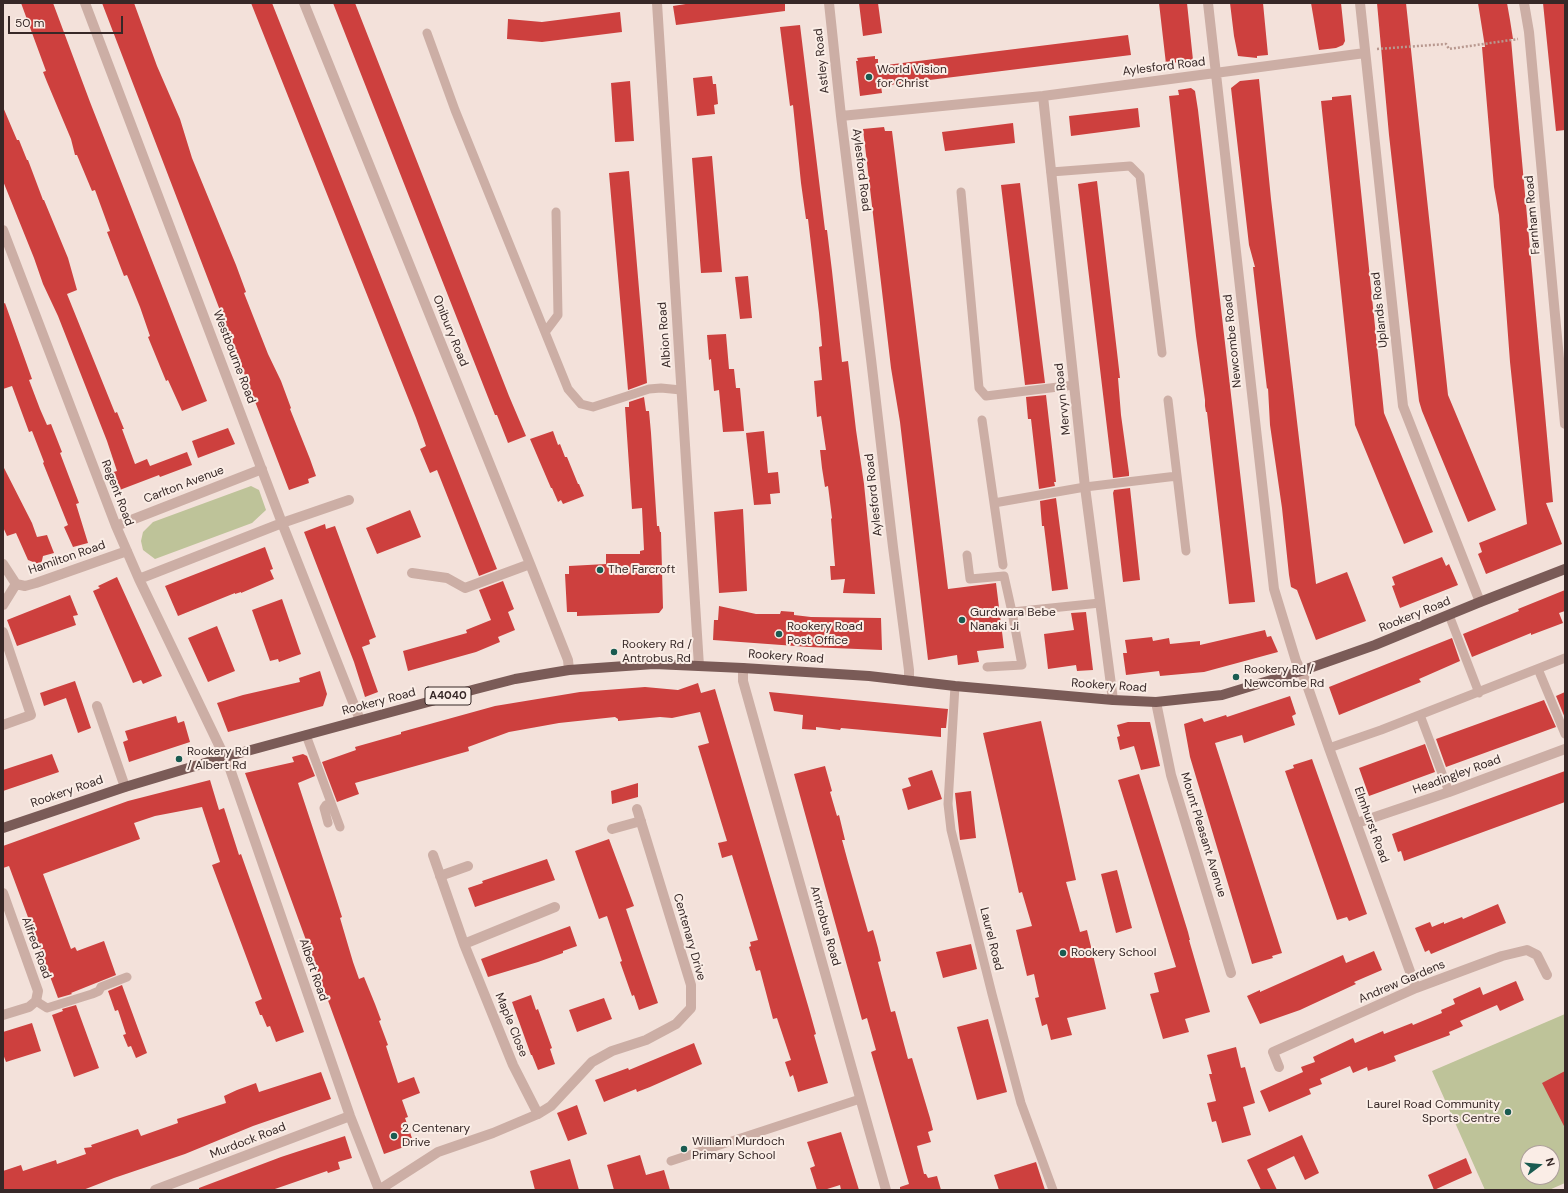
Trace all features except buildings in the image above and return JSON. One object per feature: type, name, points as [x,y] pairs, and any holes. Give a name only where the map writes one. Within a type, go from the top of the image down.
[{"type":"main road","name":"Rookery Road","points":[[3,828],[125,787],[306,735],[482,687],[569,670],[654,664],[743,668],[869,676],[955,686],[1113,700],[1156,702],[1222,695],[1301,671],[1375,645],[1565,569]]},
{"type":"street","name":"Westbourne Road","points":[[85,3],[282,523],[360,720]]},
{"type":"street","name":"Onibury Road","points":[[304,3],[530,564],[568,660],[569,670]]},
{"type":"street","name":"Albion Road","points":[[657,3],[699,666]]},
{"type":"street","name":"Astley Road","points":[[829,3],[841,116]]},
{"type":"street","name":"Newcombe Road","points":[[1208,3],[1274,589],[1296,661],[1301,671]]},
{"type":"street","name":"Uplands Road","points":[[1360,3],[1403,406],[1480,602]]},
{"type":"street","name":"Farnham Road","points":[[1524,3],[1530,38],[1565,424]]},
{"type":"street","name":"Aylesford Road","points":[[909,681],[909,670],[893,548],[870,344],[841,116],[1043,96],[1365,52]]},
{"type":"street","name":"Mervyn Road","points":[[1043,96],[1085,487],[1113,700]]},
{"type":"street","name":"Regent Road","points":[[3,230],[116,526],[139,579],[226,758]]},
{"type":"street","name":"Carlton Avenue","points":[[116,526],[262,469]]},
{"type":"street","points":[[139,579],[282,523],[349,500]]},
{"type":"street","name":"Hamilton Road","points":[[3,564],[16,584],[25,586],[36,584],[127,551]]},
{"type":"street","points":[[412,573],[447,578],[465,588],[530,564]]},
{"type":"street","points":[[3,605],[16,584]]},
{"type":"street","points":[[3,632],[30,715],[3,724]]},
{"type":"street","name":"Antrobus Road","points":[[743,668],[743,681],[886,1190]]},
{"type":"street","name":"Elmhurst Road","points":[[1301,671],[1416,988]]},
{"type":"street","name":"Mount Pleasant Avenue","points":[[1156,702],[1171,775],[1231,973]]},
{"type":"street","points":[[97,706],[125,787]]},
{"type":"street","name":"Headingley Road","points":[[1357,823],[1449,792],[1565,749]]},
{"type":"street","name":"Albert Road","points":[[226,758],[350,1116],[379,1190]]},
{"type":"street","name":"Centenary Drive","points":[[379,1190],[438,1152],[493,1133],[538,1114],[551,1106],[592,1062],[612,1051],[646,1040],[676,1024],[691,1008],[691,985],[637,809]]},
{"type":"street","points":[[612,829],[641,821]]},
{"type":"street","name":"Maple Close","points":[[433,855],[464,944],[513,1065],[538,1114]]},
{"type":"street","points":[[440,876],[468,866]]},
{"type":"street","name":"Alfred Road","points":[[3,893],[38,991],[36,1001]]},
{"type":"street","points":[[464,944],[555,907]]},
{"type":"street","name":"Andrew Gardens","points":[[1279,1067],[1273,1052],[1416,988],[1502,956],[1527,950],[1537,955],[1547,975]]},
{"type":"street","points":[[3,1015],[30,1007],[36,1001]]},
{"type":"street","name":"Murdock Road","points":[[155,1190],[350,1116]]},
{"type":"lane","points":[[427,33],[455,110],[546,331],[568,389],[580,404],[593,407],[649,389],[682,390]]},
{"type":"lane","points":[[1051,172],[1130,166],[1140,176],[1162,353]]},
{"type":"lane","points":[[961,192],[979,388],[986,396],[1074,385]]},
{"type":"lane","points":[[546,331],[558,315],[556,212]]},
{"type":"lane","points":[[1168,400],[1186,551]]},
{"type":"lane","points":[[982,420],[1003,565]]},
{"type":"lane","points":[[994,503],[1085,487],[1177,476]]},
{"type":"lane","points":[[967,555],[970,580],[1004,576],[1022,665],[987,667]]},
{"type":"lane","points":[[1012,612],[1100,603]]},
{"type":"lane","points":[[1449,615],[1479,693]]},
{"type":"lane","points":[[1328,748],[1381,730],[1479,693],[1565,658]]},
{"type":"lane","points":[[1538,670],[1565,734]]},
{"type":"lane","name":"Laurel Road","points":[[955,686],[948,804],[951,830],[1021,1103],[1053,1190]]},
{"type":"lane","points":[[1420,715],[1449,792]]},
{"type":"lane","points":[[306,735],[340,827]]},
{"type":"lane","points":[[328,823],[324,808],[331,802]]},
{"type":"lane","points":[[36,1001],[47,1008],[92,994],[99,991],[101,987],[127,977]]},
{"type":"lane","points":[[671,1161],[860,1099]]},
{"type":"path","points":[[1365,52],[1446,44],[1449,49],[1530,38]]},
{"type":"green space","points":[[251,486],[259,490],[266,510],[252,523],[155,559],[143,550],[141,541],[143,532],[153,522]]},
{"type":"green space","name":"Laurel Road Community Sports Centre","points":[[1565,1014],[1565,1183],[1549,1190],[1485,1190],[1432,1071]]},
{"type":"place","name":"World Vision for Christ","points":[[869,77]]},
{"type":"place","name":"The Farcroft","points":[[600,570]]},
{"type":"place","name":"Gurdwara Bebe Nanaki Ji","points":[[962,620]]},
{"type":"place","name":"Rookery Road Post Office","points":[[779,634]]},
{"type":"place","name":"Rookery Rd / Antrobus Rd","points":[[614,652]]},
{"type":"place","name":"Rookery Rd / Newcombe Rd","points":[[1236,677]]},
{"type":"place","name":"Rookery Rd / Albert Rd","points":[[179,759]]},
{"type":"place","name":"Rookery School","points":[[1063,953]]},
{"type":"place","name":"Laurel Road Community Sports Centre","points":[[1508,1112]]},
{"type":"place","name":"2 Centenary Drive","points":[[394,1136]]},
{"type":"place","name":"William Murdoch Primary School","points":[[684,1149]]}]
